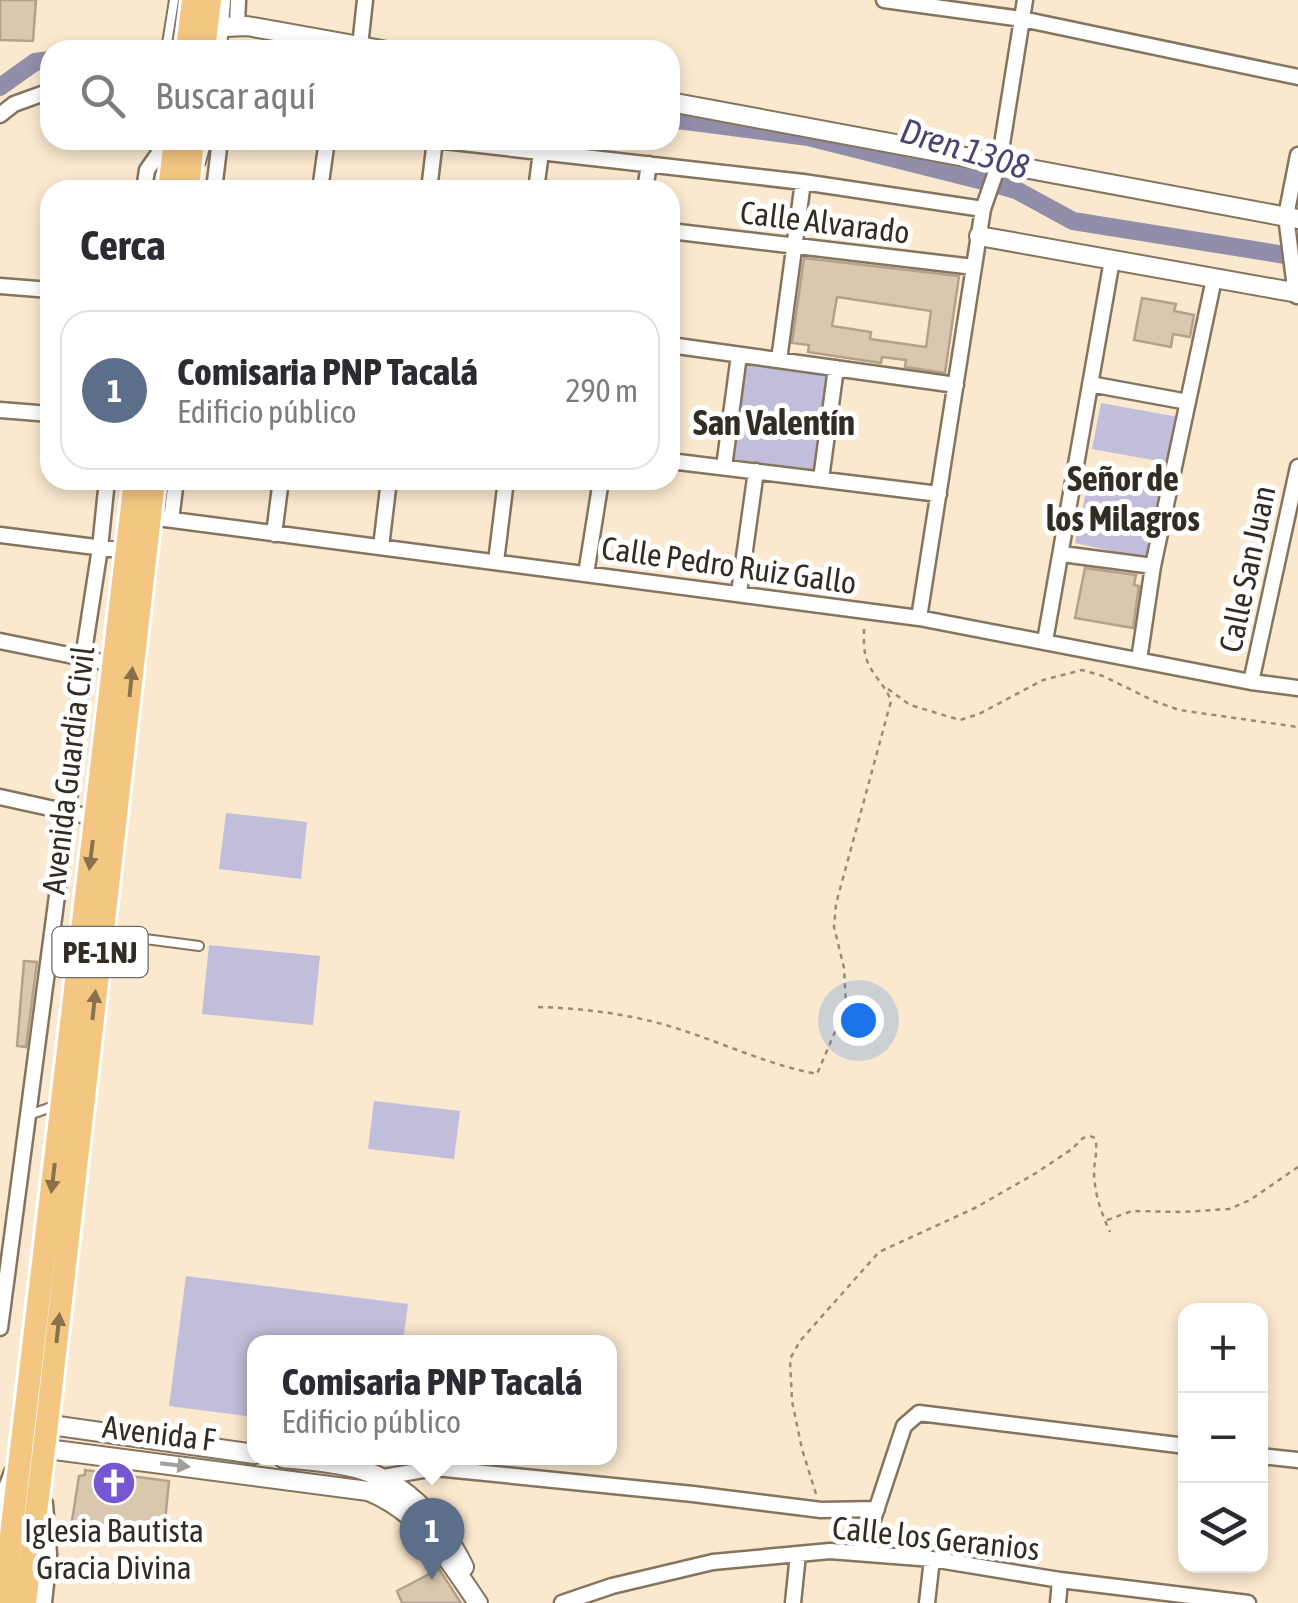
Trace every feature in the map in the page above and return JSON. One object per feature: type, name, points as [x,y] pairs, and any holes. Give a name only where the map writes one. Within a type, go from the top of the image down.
[{"type":"highway","points":[[193,0],[205,34]]},
{"type":"highway","points":[[205,34],[210,0]]},
{"type":"highway","points":[[165,150],[166,180]]},
{"type":"highway","points":[[191,180],[193,150]]},
{"type":"highway","name":"Avenida Guardia Civil","points":[[24,1603],[32,1451],[92,929],[95,818],[134,490]]},
{"type":"highway","name":"Avenida Guardia Civil","points":[[35,1423],[62,1104],[160,518],[156,490]]},
{"type":"highway","name":"Avenida Guardia Civil","points":[[3,1603],[32,1451]]},
{"type":"street","points":[[205,34],[238,0]]},
{"type":"street","points":[[361,40],[365,0]]},
{"type":"street","points":[[884,0],[1022,19],[1298,78]]},
{"type":"street","points":[[919,618],[982,209],[999,163],[1025,0]]},
{"type":"street","points":[[205,34],[248,26],[326,40]]},
{"type":"street","points":[[0,115],[14,104],[40,95]]},
{"type":"street","points":[[680,104],[1292,217]]},
{"type":"street","points":[[146,180],[147,170],[161,150]]},
{"type":"street","points":[[215,180],[219,150]]},
{"type":"street","points":[[321,180],[326,150]]},
{"type":"street","points":[[430,180],[434,150]]},
{"type":"street","points":[[522,150],[803,182],[982,209]]},
{"type":"street","points":[[537,180],[540,152]]},
{"type":"street","points":[[979,236],[1297,295],[1292,217],[1298,155]]},
{"type":"street","points":[[646,180],[648,164]]},
{"type":"street","points":[[778,360],[803,182]]},
{"type":"street","name":"Calle Alvarado","points":[[680,232],[974,267]]},
{"type":"street","points":[[1045,641],[1112,260]]},
{"type":"street","points":[[1139,660],[1153,566],[1214,279]]},
{"type":"street","points":[[0,286],[40,289]]},
{"type":"street","points":[[680,347],[956,385]]},
{"type":"street","points":[[724,468],[739,355]]},
{"type":"street","points":[[821,480],[836,368]]},
{"type":"street","points":[[1090,384],[1188,402]]},
{"type":"street","points":[[0,410],[40,413]]},
{"type":"street","points":[[680,462],[938,494]]},
{"type":"street","name":"Calle San Juan","points":[[1251,682],[1298,468]]},
{"type":"street","points":[[739,593],[756,472]]},
{"type":"street","points":[[0,1328],[106,490]]},
{"type":"street","points":[[160,518],[172,490]]},
{"type":"street","points":[[274,534],[280,490]]},
{"type":"street","points":[[381,547],[388,490]]},
{"type":"street","points":[[496,562],[505,490]]},
{"type":"street","points":[[586,574],[599,490]]},
{"type":"street","name":"Calle Pedro Ruiz Gallo","points":[[160,518],[919,618],[1298,688]]},
{"type":"street","points":[[0,535],[126,551]]},
{"type":"street","points":[[1062,554],[1153,566]]},
{"type":"street","points":[[0,641],[113,664]]},
{"type":"street","points":[[0,797],[95,818]]},
{"type":"street","points":[[862,1553],[904,1426],[919,1413],[1178,1445]]},
{"type":"street","name":"Avenida F","points":[[35,1423],[247,1453]]},
{"type":"street","points":[[0,1504],[3,1491],[32,1451]]},
{"type":"street","points":[[32,1451],[49,1554],[44,1603]]},
{"type":"street","name":"Avenida F","points":[[32,1451],[374,1484]]},
{"type":"street","points":[[1268,1457],[1298,1460]]},
{"type":"street","name":"Avenida F","points":[[333,1465],[354,1468],[416,1520],[480,1603]]},
{"type":"street","points":[[374,1484],[435,1468],[821,1510],[877,1510]]},
{"type":"street","name":"Calle los Geranios","points":[[562,1603],[612,1586],[713,1562],[830,1551],[932,1559],[1060,1580],[1248,1603]]},
{"type":"street","points":[[794,1603],[798,1554]]},
{"type":"street","points":[[926,1603],[932,1559]]},
{"type":"street","points":[[1058,1603],[1060,1580]]},
{"type":"lane","points":[[174,0],[205,34],[226,0]]},
{"type":"lane","points":[[193,180],[204,150]]},
{"type":"lane","points":[[51,944],[92,929],[199,946]]},
{"type":"lane","points":[[29,1115],[62,1104]]},
{"type":"path","points":[[865,611],[868,664],[887,688],[910,705],[960,720],[1043,680],[1082,670],[1179,710],[1298,727]]},
{"type":"path","points":[[538,1008],[576,1008],[648,1020],[785,1068],[816,1074],[846,1006],[844,968],[834,927],[836,904],[891,700],[887,688]]},
{"type":"path","points":[[821,1510],[792,1401],[790,1359],[800,1341],[878,1252],[975,1208],[1090,1136],[1098,1145],[1096,1195],[1110,1232]]},
{"type":"path","points":[[1105,1221],[1132,1210],[1182,1212],[1229,1208],[1250,1200],[1298,1166]]},
{"type":"shaded area","points":[[745,363],[829,374],[816,473],[733,459]]},
{"type":"shaded area","points":[[1101,403],[1178,417],[1169,463],[1092,449]]},
{"type":"shaded area","points":[[1090,474],[1164,489],[1150,559],[1075,543]]},
{"type":"shaded area","points":[[226,813],[307,822],[301,879],[219,869]]},
{"type":"shaded area","points":[[209,945],[320,956],[313,1025],[202,1014]]},
{"type":"shaded area","points":[[374,1101],[460,1111],[454,1159],[368,1149]]},
{"type":"shaded area","points":[[186,1276],[408,1304],[404,1335],[247,1335],[247,1416],[169,1406]]},
{"type":"building","points":[[0,0],[36,0],[33,41],[0,40]]},
{"type":"building","points":[[804,258],[959,276],[945,373],[905,367],[906,360],[882,357],[881,363],[808,352],[809,345],[792,343]],"holes":[[[837,297],[931,311],[926,347],[870,339],[871,332],[832,326]]]},
{"type":"building","points":[[1142,298],[1176,304],[1174,311],[1194,315],[1190,337],[1173,334],[1171,347],[1134,340]]},
{"type":"building","points":[[1085,568],[1136,575],[1134,585],[1139,586],[1133,628],[1075,618]]},
{"type":"building","points":[[24,961],[37,962],[26,1047],[17,1046]]},
{"type":"building","points":[[85,1470],[169,1481],[163,1541],[71,1527],[79,1476],[85,1475]]},
{"type":"building","points":[[439,1569],[461,1603],[402,1603],[397,1591]]},
{"type":"waterway","name":"Dren 1308","points":[[0,87],[40,61]]},
{"type":"waterway","name":"Dren 1308","points":[[680,120],[808,137],[991,183],[1016,190],[1073,221],[1298,257]]},
{"type":"place","name":"Iglesia Bautista Gracia Divina","points":[[114,1483]]},
{"type":"place","name":"Comisaria PNP Tacalá","points":[[432,1580]]},
{"type":"district","name":"San Valentín","points":[[774,422]]},
{"type":"district","name":"Señor de los Milagros","points":[[1123,498]]}]
